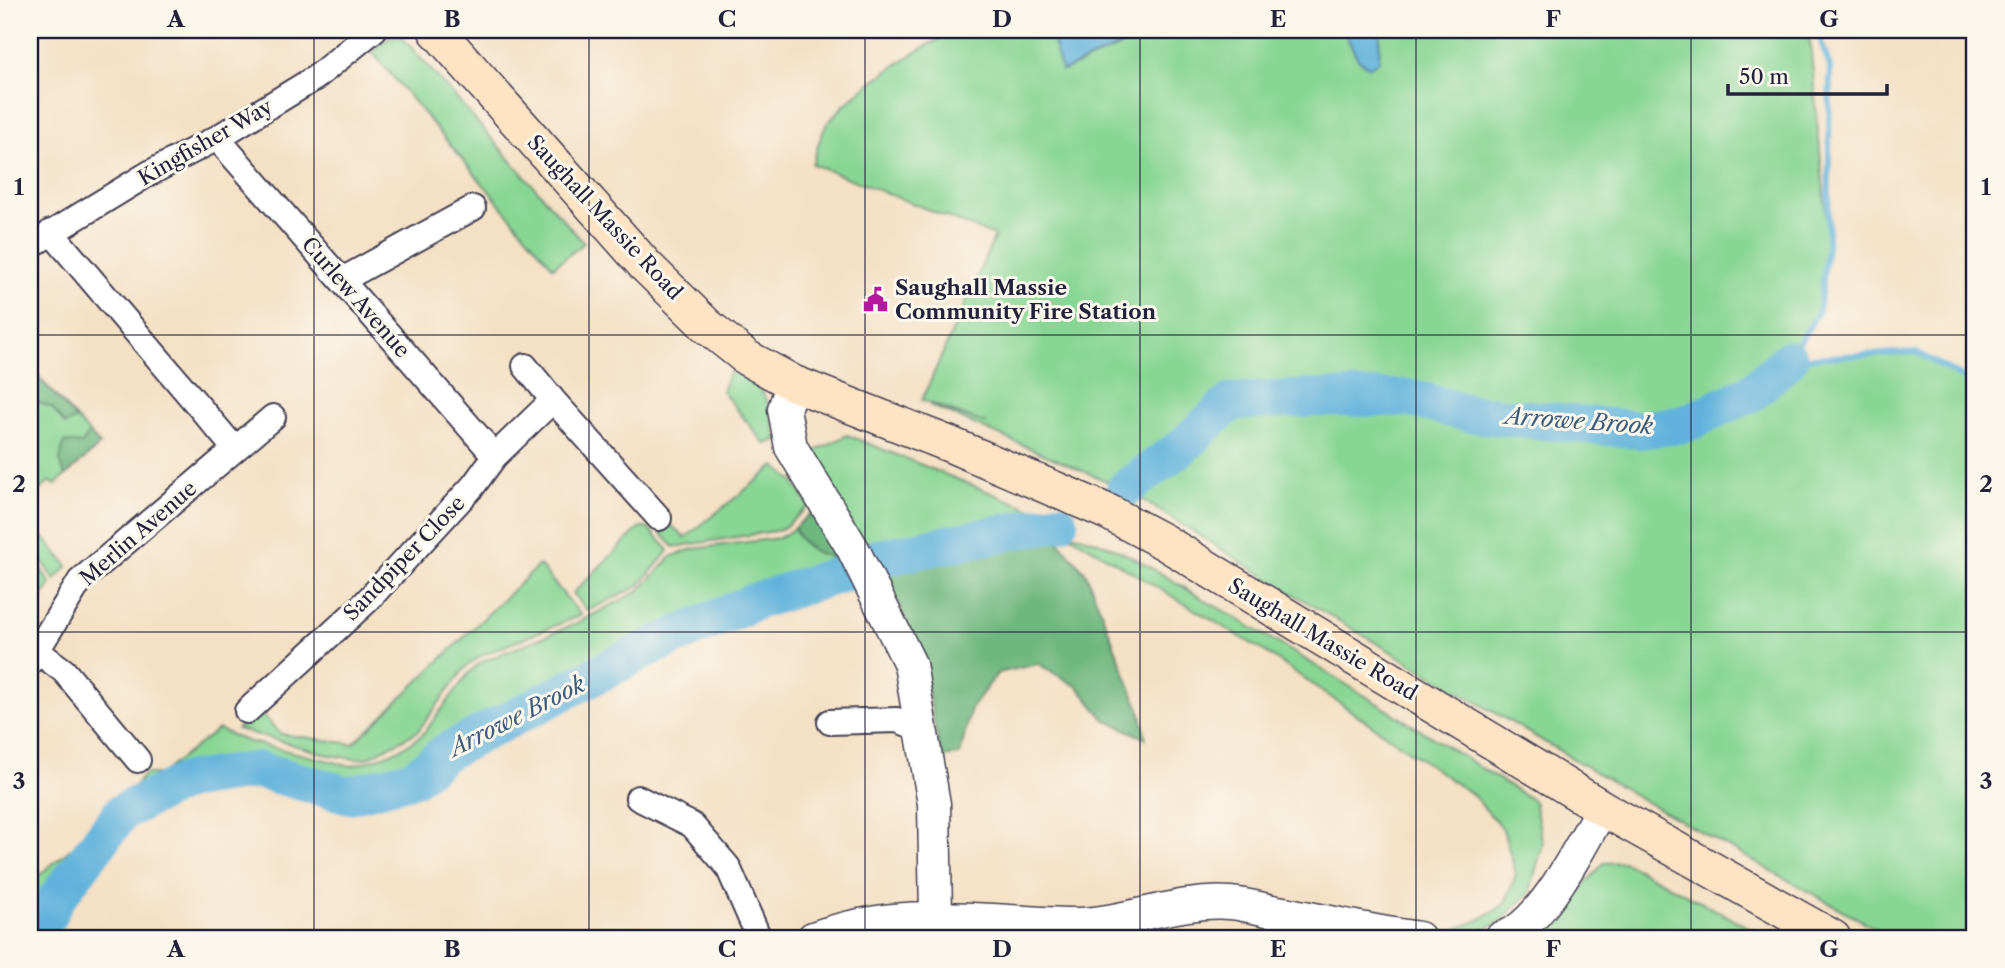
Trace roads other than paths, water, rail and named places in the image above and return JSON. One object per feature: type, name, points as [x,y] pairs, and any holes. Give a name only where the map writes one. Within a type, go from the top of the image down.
[{"type":"main road","name":"Saughall Massie Road","points":[[436,30],[645,265],[719,337],[747,358],[793,383],[949,443],[1108,512],[1164,542],[1602,808],[1833,938]]},
{"type":"street","name":"Kingfisher Way","points":[[30,246],[148,174],[217,138],[314,78],[374,30]]},
{"type":"street","name":"Curlew Avenue","points":[[217,138],[495,456]]},
{"type":"street","points":[[342,280],[473,208]]},
{"type":"street","points":[[51,232],[235,449]]},
{"type":"street","points":[[526,366],[659,518]]},
{"type":"street","points":[[793,383],[784,410],[791,447],[853,549],[909,664],[934,804],[936,916]]},
{"type":"street","name":"Sandpiper Close","points":[[247,711],[366,602],[473,486],[495,456],[554,400]]},
{"type":"street","name":"Merlin Avenue","points":[[33,657],[80,581],[274,416]]},
{"type":"street","points":[[33,657],[64,671],[138,760]]},
{"type":"street","points":[[831,722],[897,720],[921,729]]},
{"type":"street","points":[[638,798],[692,825],[728,867],[759,938]]},
{"type":"street","points":[[1501,938],[1532,917],[1562,879],[1602,808]]},
{"type":"street","points":[[813,938],[845,927],[883,919],[936,916],[1071,931],[1178,905],[1229,903],[1419,938]]},
{"type":"water","points":[[1049,30],[1157,30],[1062,71]]},
{"type":"water","points":[[1343,30],[1380,30],[1379,61],[1370,67],[1358,59]]},
{"type":"waterway","name":"Arrowe Brook","points":[[1789,359],[1819,311],[1828,238],[1830,67],[1817,30]]},
{"type":"waterway","points":[[1789,359],[1916,352],[1975,384]]},
{"type":"waterway","name":"Arrowe Brook","points":[[1125,489],[1182,447],[1231,402],[1409,398],[1473,414],[1640,430],[1685,424],[1751,393],[1789,359]]},
{"type":"waterway","name":"Arrowe Brook","points":[[30,934],[46,919],[55,900],[122,812],[185,781],[258,770],[349,795],[414,778],[446,752],[649,648],[754,602],[851,571],[874,559],[1059,522]]},
{"type":"place","name":"Saughall Massie Community Fire Station","points":[[875,299]]}]
